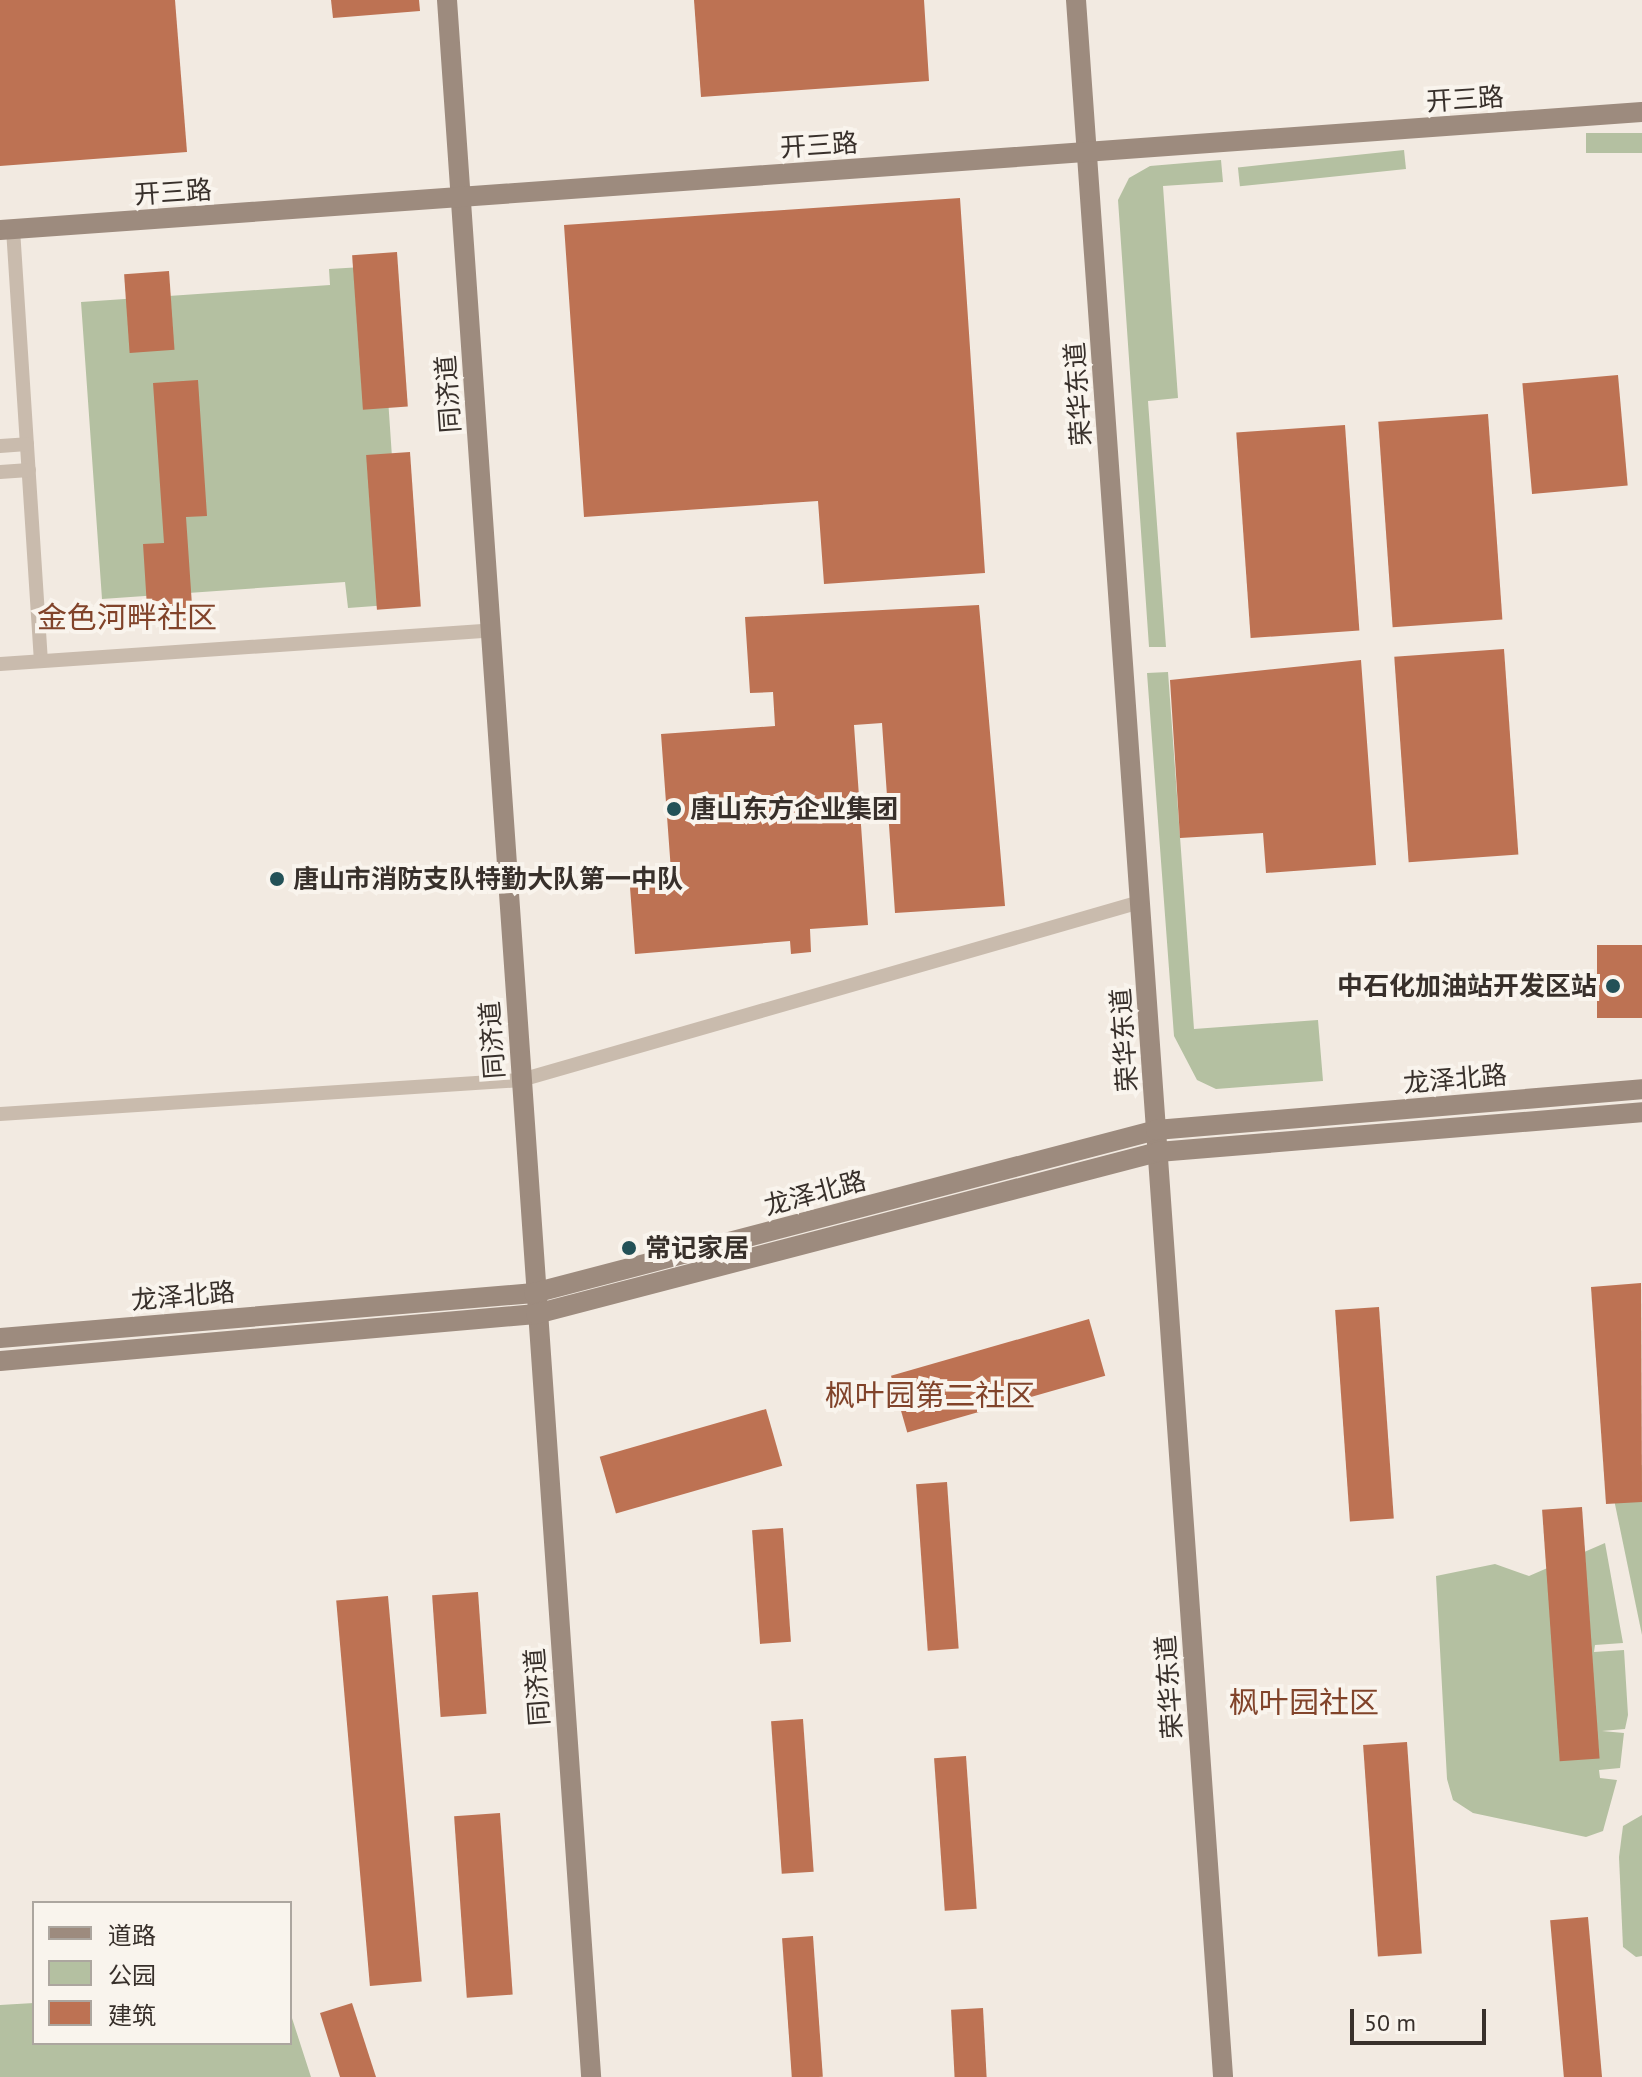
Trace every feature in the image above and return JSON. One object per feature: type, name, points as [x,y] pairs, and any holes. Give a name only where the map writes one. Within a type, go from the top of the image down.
[{"type":"street","name":"同济道","points":[[447,0],[534,1293],[591,2077]]},
{"type":"street","name":"荣华东道","points":[[1076,0],[1223,2077]]},
{"type":"street","name":"开三路","points":[[7,230],[1642,112]]},
{"type":"street","points":[[7,230],[27,444],[41,661]]},
{"type":"street","points":[[0,446],[27,444]]},
{"type":"street","points":[[0,472],[29,470]]},
{"type":"street","points":[[0,664],[490,631]]},
{"type":"street","points":[[0,1114],[521,1080],[1140,902]]},
{"type":"street","name":"龙泽北路","points":[[0,1338],[534,1293],[1156,1130],[1642,1089]]},
{"type":"street","name":"龙泽北路","points":[[0,1361],[536,1314],[1158,1152],[1642,1112]]},
{"type":"green space","points":[[1586,133],[1642,133],[1642,153],[1586,153]]},
{"type":"green space","points":[[1404,150],[1406,169],[1240,186],[1238,167]]},
{"type":"green space","points":[[1221,160],[1223,182],[1163,186],[1178,398],[1148,401],[1166,647],[1149,647],[1118,200],[1129,178],[1150,166]]},
{"type":"green space","points":[[379,266],[402,604],[348,608],[345,582],[102,599],[81,302],[330,285],[329,269]]},
{"type":"green space","points":[[1168,672],[1194,1029],[1318,1020],[1323,1081],[1216,1089],[1197,1080],[1174,1036],[1147,673]]},
{"type":"green space","points":[[1642,1465],[1642,1635],[1610,1480],[1617,1468]]},
{"type":"green space","points":[[1605,1543],[1623,1643],[1595,1645],[1594,1652],[1624,1650],[1628,1715],[1625,1729],[1602,1731],[1624,1733],[1620,1768],[1599,1770],[1600,1778],[1617,1780],[1603,1831],[1586,1837],[1473,1813],[1453,1800],[1447,1779],[1436,1576],[1495,1564],[1529,1576]]},
{"type":"green space","points":[[1642,1815],[1642,1956],[1636,1957],[1623,1947],[1619,1857],[1623,1826]]},
{"type":"green space","points":[[32,2003],[32,2045],[292,2045],[292,2018],[311,2077],[0,2077],[0,2005]]},
{"type":"building","points":[[0,0],[175,0],[187,152],[0,166]]},
{"type":"building","points":[[331,0],[419,0],[420,11],[333,18]]},
{"type":"building","points":[[694,0],[924,0],[929,81],[701,97]]},
{"type":"building","points":[[960,198],[985,573],[824,584],[818,501],[584,517],[564,225]]},
{"type":"building","points":[[397,252],[408,407],[363,410],[352,255]]},
{"type":"building","points":[[169,271],[175,350],[130,353],[124,274]]},
{"type":"building","points":[[1618,375],[1628,486],[1532,494],[1522,383]]},
{"type":"building","points":[[198,380],[207,516],[186,517],[193,620],[148,623],[143,544],[164,543],[153,383]]},
{"type":"building","points":[[1488,414],[1502,619],[1393,627],[1378,422]]},
{"type":"building","points":[[1345,425],[1359,630],[1251,638],[1236,433]]},
{"type":"building","points":[[410,452],[421,607],[377,610],[366,455]]},
{"type":"building","points":[[979,605],[1005,906],[895,913],[882,723],[854,725],[868,925],[810,929],[811,952],[791,954],[790,941],[635,954],[629,874],[671,871],[661,734],[775,726],[773,692],[750,693],[745,617]]},
{"type":"building","points":[[1504,649],[1518,854],[1409,862],[1394,657]]},
{"type":"building","points":[[1361,660],[1376,865],[1266,873],[1263,833],[1180,838],[1170,680]]},
{"type":"building","points":[[1597,945],[1642,945],[1642,1018],[1597,1018]]},
{"type":"building","points":[[1641,1283],[1642,1502],[1606,1504],[1591,1287]]},
{"type":"building","points":[[1379,1307],[1394,1518],[1350,1522],[1335,1310]]},
{"type":"building","points":[[1089,1319],[1105,1376],[907,1432],[891,1376]]},
{"type":"building","points":[[766,1409],[782,1466],[616,1513],[600,1457]]},
{"type":"building","points":[[947,1482],[959,1649],[928,1651],[916,1484]]},
{"type":"building","points":[[1582,1507],[1600,1758],[1560,1761],[1542,1510]]},
{"type":"building","points":[[783,1528],[791,1642],[760,1644],[752,1530]]},
{"type":"building","points":[[478,1592],[487,1714],[441,1717],[432,1595]]},
{"type":"building","points":[[388,1596],[422,1982],[370,1986],[336,1601]]},
{"type":"building","points":[[803,1719],[814,1872],[782,1874],[771,1721]]},
{"type":"building","points":[[1407,1742],[1422,1953],[1378,1957],[1363,1745]]},
{"type":"building","points":[[966,1756],[977,1909],[945,1911],[934,1758]]},
{"type":"building","points":[[500,1813],[513,1995],[467,1998],[454,1816]]},
{"type":"building","points":[[1588,1917],[1602,2077],[1564,2077],[1550,1920]]},
{"type":"building","points":[[813,1936],[823,2077],[792,2077],[782,1938]]},
{"type":"building","points":[[352,2003],[376,2077],[340,2077],[320,2013]]},
{"type":"building","points":[[983,2008],[987,2077],[955,2077],[951,2010]]},
{"type":"place","name":"唐山东方企业集团","points":[[674,809]]},
{"type":"place","name":"唐山市消防支队特勤大队第一中队","points":[[277,879]]},
{"type":"place","name":"中石化加油站开发区站","points":[[1613,986]]},
{"type":"place","name":"常记家居","points":[[629,1248]]},
{"type":"district","name":"金色河畔社区","points":[[127,617]]},
{"type":"district","name":"枫叶园第二社区","points":[[930,1395]]},
{"type":"district","name":"枫叶园社区","points":[[1304,1702]]}]
